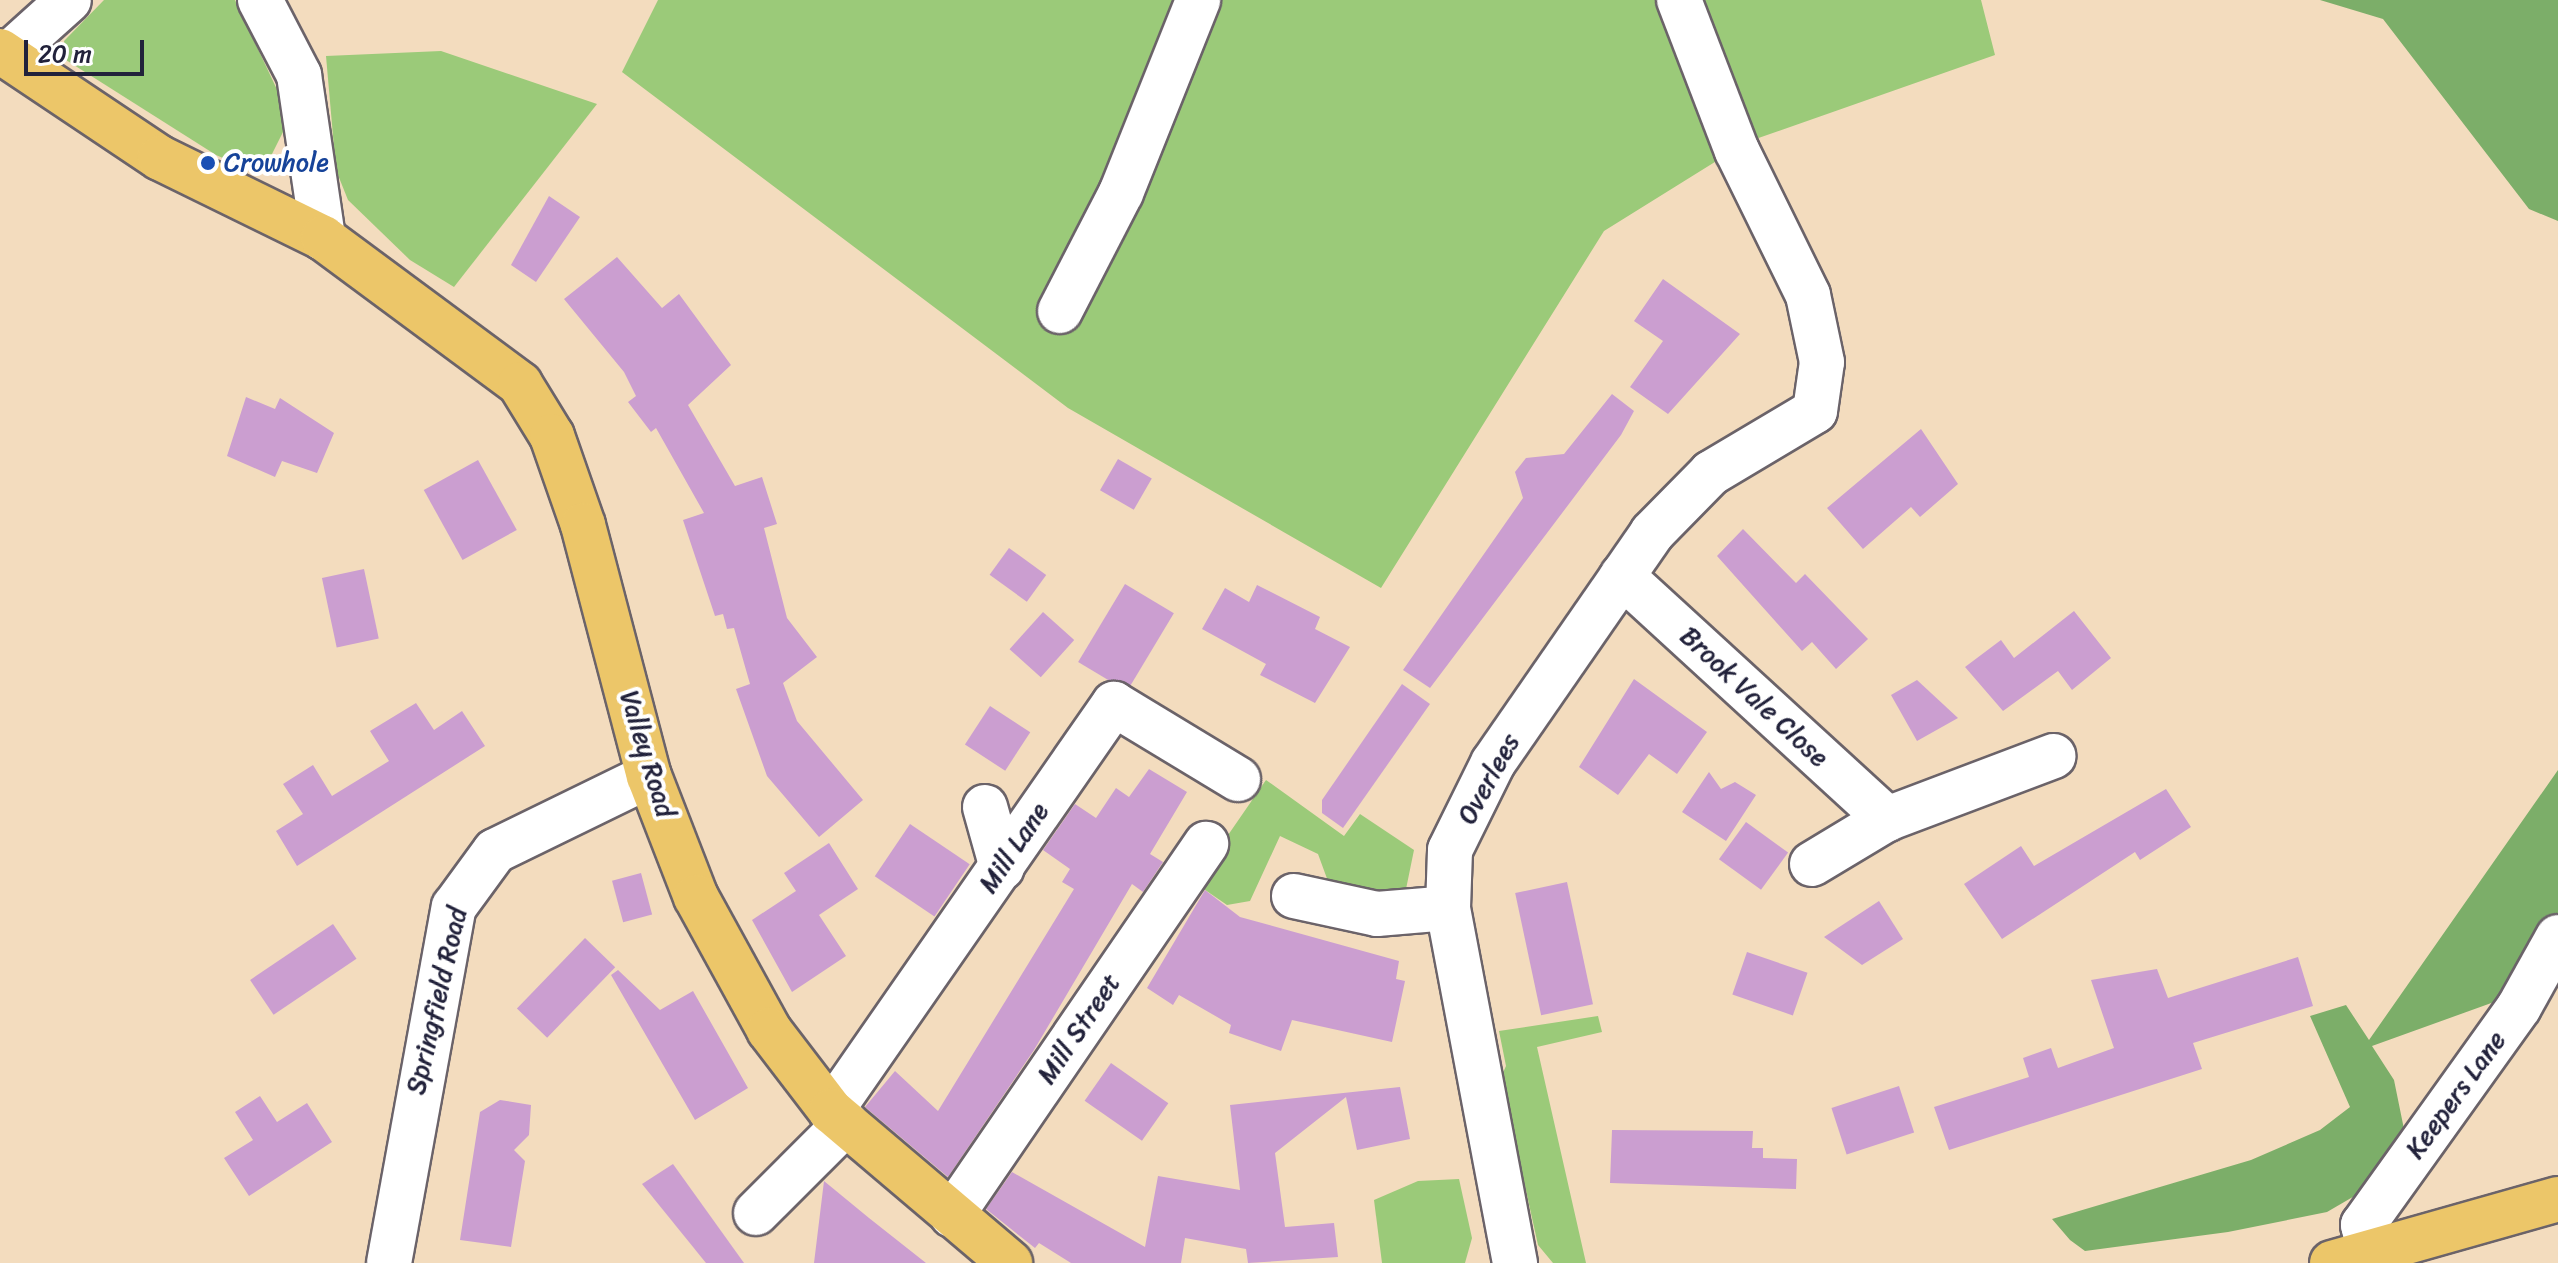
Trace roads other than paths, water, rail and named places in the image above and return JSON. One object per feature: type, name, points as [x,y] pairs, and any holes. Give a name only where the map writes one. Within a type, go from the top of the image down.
[{"type":"main road","name":"Valley Road","points":[[5,52],[160,158],[323,238],[520,384],[552,436],[649,776],[696,897],[769,1030],[838,1117],[1010,1263]]},
{"type":"main road","points":[[2351,1258],[2558,1199]]},
{"type":"street","points":[[5,52],[69,0]]},
{"type":"street","points":[[260,0],[299,75],[323,238]]},
{"type":"street","points":[[1060,311],[1121,193],[1198,0]]},
{"type":"street","points":[[1658,0],[1685,15]]},
{"type":"street","name":"Overlees","points":[[1515,1263],[1448,908],[1450,850],[1493,763],[1622,576],[1711,473],[1815,411],[1822,362],[1808,295],[1737,151],[1685,15]]},
{"type":"street","name":"Brook Vale Close","points":[[1622,576],[1887,819]]},
{"type":"street","name":"Mill Lane","points":[[756,1213],[838,1117],[1114,704],[1238,779]]},
{"type":"street","points":[[1812,864],[1887,819],[2054,756]]},
{"type":"street","name":"Springfield Road","points":[[402,1254],[454,907],[495,851],[649,776]]},
{"type":"street","points":[[985,807],[1002,868]]},
{"type":"street","name":"Mill Street","points":[[952,1215],[1206,844]]},
{"type":"street","points":[[1294,896],[1377,914],[1448,908]]},
{"type":"street","name":"Keepers Lane","points":[[2351,1258],[2363,1225],[2519,1007],[2558,937]]},
{"type":"place","name":"Crowhole","points":[[208,163]]}]
